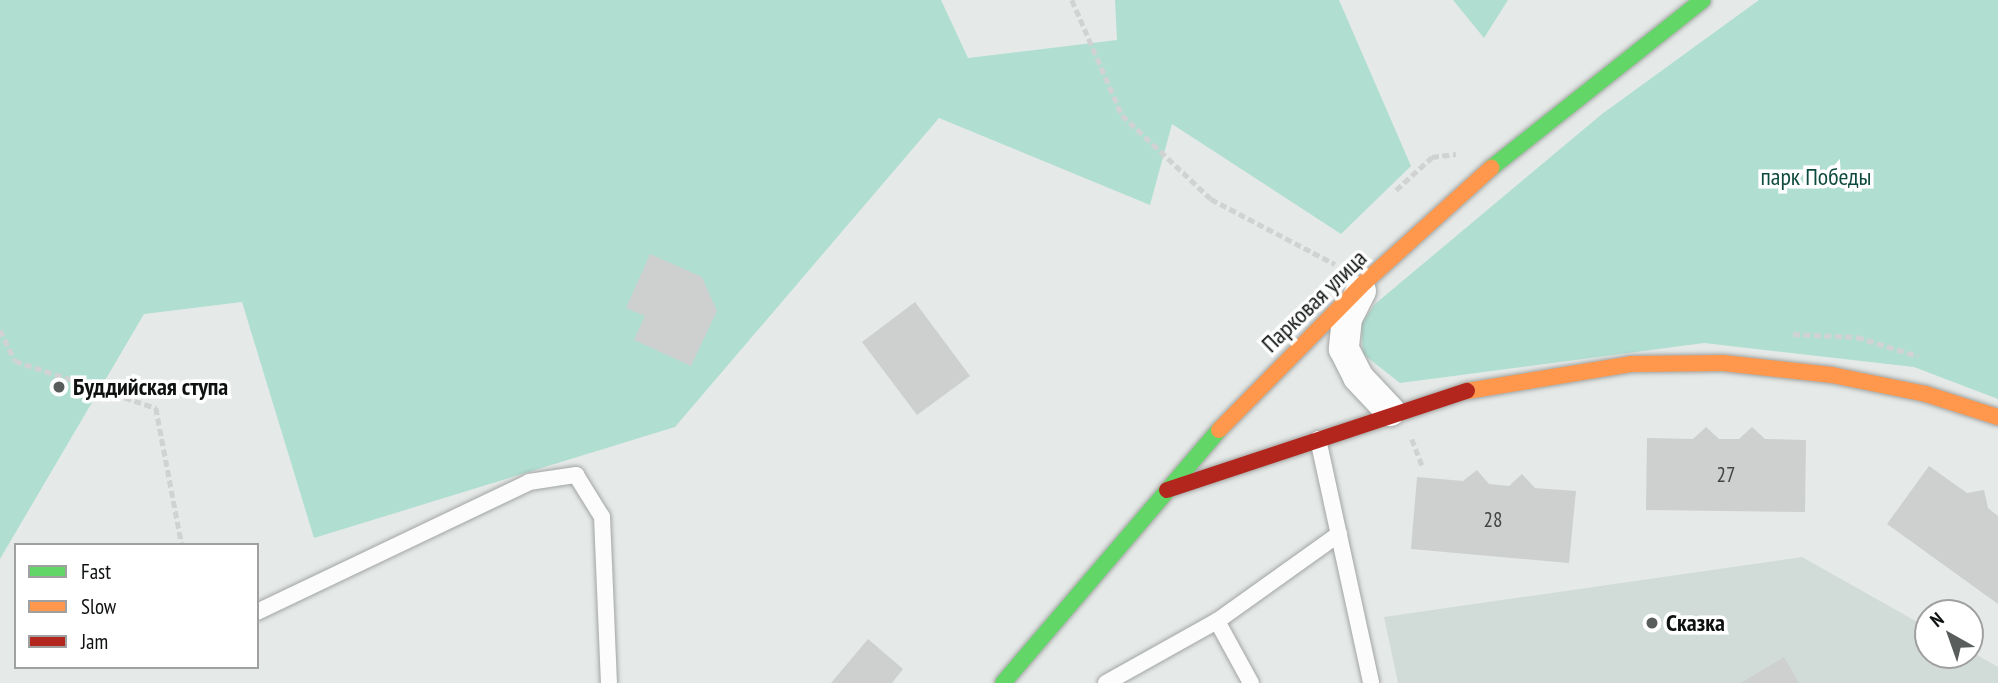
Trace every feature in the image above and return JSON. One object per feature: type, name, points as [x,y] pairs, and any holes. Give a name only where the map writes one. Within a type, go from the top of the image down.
[{"type":"street","name":"Парковая улица","points":[[1003,683],[1247,398],[1367,281],[1489,170],[1703,0]]},
{"type":"street","points":[[1367,281],[1347,318],[1344,349],[1358,377],[1399,421]]},
{"type":"street","points":[[1166,490],[1318,438],[1399,421],[1529,377],[1631,364],[1723,363],[1846,377],[1998,417]]},
{"type":"lane","points":[[1318,438],[1371,683]]},
{"type":"lane","points":[[259,611],[528,482],[576,475],[602,517],[609,683]]},
{"type":"lane","points":[[1106,683],[1217,621],[1339,534]]},
{"type":"lane","points":[[1217,621],[1251,683]]},
{"type":"path","points":[[1072,0],[1122,115],[1212,199],[1367,281]]},
{"type":"path","points":[[0,330],[15,361],[156,408],[182,543]]},
{"type":"path","points":[[1399,421],[1422,465]]},
{"type":"shaded area","name":"Сказка","points":[[1802,557],[1914,620],[1914,669],[1984,669],[1984,659],[1998,667],[1998,683],[1398,683],[1384,617]]},
{"type":"green space","points":[[0,0],[941,0],[968,58],[1117,40],[1115,0],[1339,0],[1411,166],[1341,234],[1172,124],[1150,205],[939,118],[675,427],[314,538],[242,302],[144,314],[0,559]]},
{"type":"green space","points":[[1453,0],[1508,0],[1484,38]]},
{"type":"green space","name":"парк Победы","points":[[1759,0],[1998,0],[1998,399],[1914,367],[1704,343],[1400,383],[1363,354],[1361,324],[1375,304],[1602,114]]},
{"type":"building","points":[[650,254],[702,277],[717,311],[691,366],[634,340],[645,316],[626,308]]},
{"type":"building","points":[[915,302],[970,376],[917,415],[862,342]]},
{"type":"building","points":[[1706,427],[1719,439],[1739,439],[1752,427],[1765,439],[1806,440],[1805,512],[1646,510],[1647,438],[1693,439]]},
{"type":"building","points":[[1929,466],[1967,493],[1984,490],[1988,508],[1998,516],[1998,604],[1887,524]]},
{"type":"building","points":[[1477,470],[1489,484],[1509,486],[1522,474],[1535,488],[1576,491],[1569,563],[1411,549],[1417,477],[1463,481]]},
{"type":"building","points":[[868,639],[903,669],[892,683],[831,683]]},
{"type":"building","points":[[1784,657],[1799,683],[1741,683]]},
{"type":"traffic: fast","points":[[1491,168],[1703,0]]},
{"type":"traffic: fast","points":[[1003,683],[1219,430]]},
{"type":"traffic: slow","points":[[1219,430],[1366,281],[1491,168]]},
{"type":"traffic: slow","points":[[1467,391],[1631,364],[1723,363],[1832,375],[1926,394],[1998,417]]},
{"type":"traffic: jam","points":[[1167,490],[1467,391]]},
{"type":"place","name":"Буддийская ступа","points":[[59,387]]},
{"type":"place","name":"Сказка","points":[[1652,623]]}]
